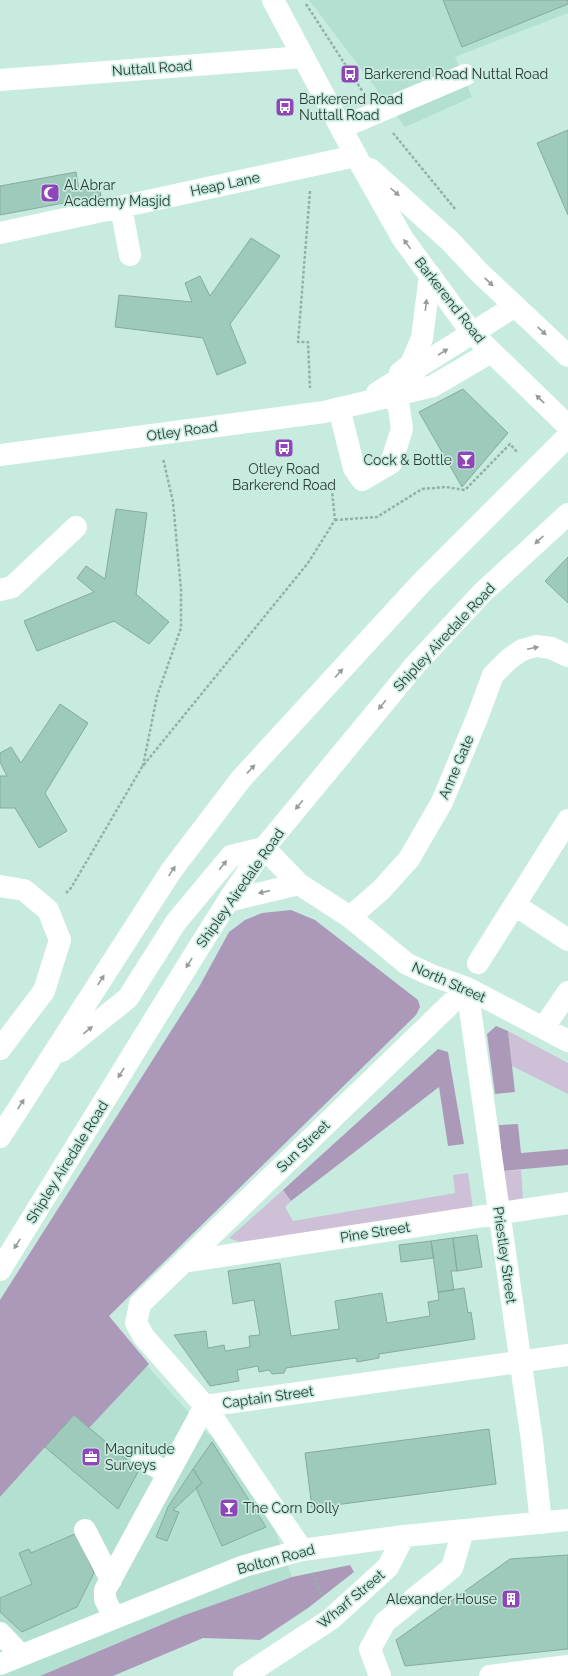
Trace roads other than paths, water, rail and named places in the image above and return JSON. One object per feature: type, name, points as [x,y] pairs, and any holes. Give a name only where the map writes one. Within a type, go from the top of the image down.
[{"type":"street","name":"Barkerend Road","points":[[273,0],[356,156],[404,239],[472,333],[568,426]]},
{"type":"street","name":"Nuttall Road","points":[[0,80],[303,57]]},
{"type":"street","points":[[341,128],[465,76]]},
{"type":"street","name":"Barkerend Road","points":[[356,156],[450,241],[479,272],[568,356]]},
{"type":"street","name":"Heap Lane","points":[[0,233],[356,156]]},
{"type":"street","points":[[121,207],[130,255]]},
{"type":"street","name":"Otley Road","points":[[363,402],[411,364],[422,338],[430,275]]},
{"type":"street","points":[[363,402],[515,306]]},
{"type":"street","name":"Otley Road","points":[[1,452],[157,434],[332,410],[433,386],[491,352]]},
{"type":"street","points":[[332,410],[354,468],[362,480],[391,463],[402,429],[398,394]]},
{"type":"street","points":[[0,1137],[172,871],[242,779],[422,582],[568,436]]},
{"type":"street","name":"Shipley Airedale Road","points":[[0,1270],[228,901],[264,848],[416,664],[482,593],[568,514]]},
{"type":"street","points":[[0,590],[12,587],[76,527]]},
{"type":"street","name":"Anne Gate","points":[[350,917],[381,890],[409,859],[442,802],[477,718],[493,674],[522,650],[536,646],[551,648],[568,656]]},
{"type":"street","points":[[478,963],[568,820]]},
{"type":"street","points":[[47,1064],[128,998],[176,922],[231,856],[264,848]]},
{"type":"street","name":"North Street","points":[[264,848],[299,884],[350,917],[407,964],[431,975],[467,988],[568,1041]]},
{"type":"street","points":[[228,901],[299,884]]},
{"type":"street","points":[[0,886],[24,890],[48,910],[60,940],[44,991],[0,1049]]},
{"type":"street","points":[[515,905],[568,940]]},
{"type":"street","name":"Priestley Street","points":[[467,988],[532,1441],[540,1522]]},
{"type":"street","name":"Sun Street","points":[[205,1406],[144,1336],[136,1323],[140,1304],[467,988]]},
{"type":"street","points":[[544,1028],[568,992]]},
{"type":"street","name":"Pine Street","points":[[183,1262],[568,1203]]},
{"type":"street","name":"Captain Street","points":[[114,1618],[104,1595],[105,1590],[205,1406],[568,1355]]},
{"type":"street","points":[[205,1406],[302,1550]]},
{"type":"street","points":[[142,1459],[168,1473]]},
{"type":"street","name":"Bolton Road","points":[[0,1664],[244,1566],[302,1550],[404,1536],[568,1520]]},
{"type":"street","points":[[85,1530],[111,1580]]},
{"type":"street","points":[[380,1676],[370,1649],[385,1622],[452,1568],[464,1531]]},
{"type":"street","name":"Wharf Street","points":[[244,1676],[331,1619],[388,1567],[404,1536]]},
{"type":"street","points":[[0,1633],[21,1655]]},
{"type":"street","points":[[490,1676],[568,1666]]},
{"type":"place","name":"Barkerend Road Nuttal Road","points":[[350,74]]},
{"type":"place","name":"Barkerend Road Nuttall Road","points":[[285,107]]},
{"type":"place","name":"Al Abrar Academy Masjid","points":[[50,193]]},
{"type":"place","name":"Otley Road Barkerend Road","points":[[284,448]]},
{"type":"place","name":"Cock & Bottle","points":[[466,460]]},
{"type":"place","name":"Magnitude Surveys","points":[[91,1457]]},
{"type":"place","name":"The Corn Dolly","points":[[229,1508]]},
{"type":"place","name":"Alexander House","points":[[511,1599]]}]
